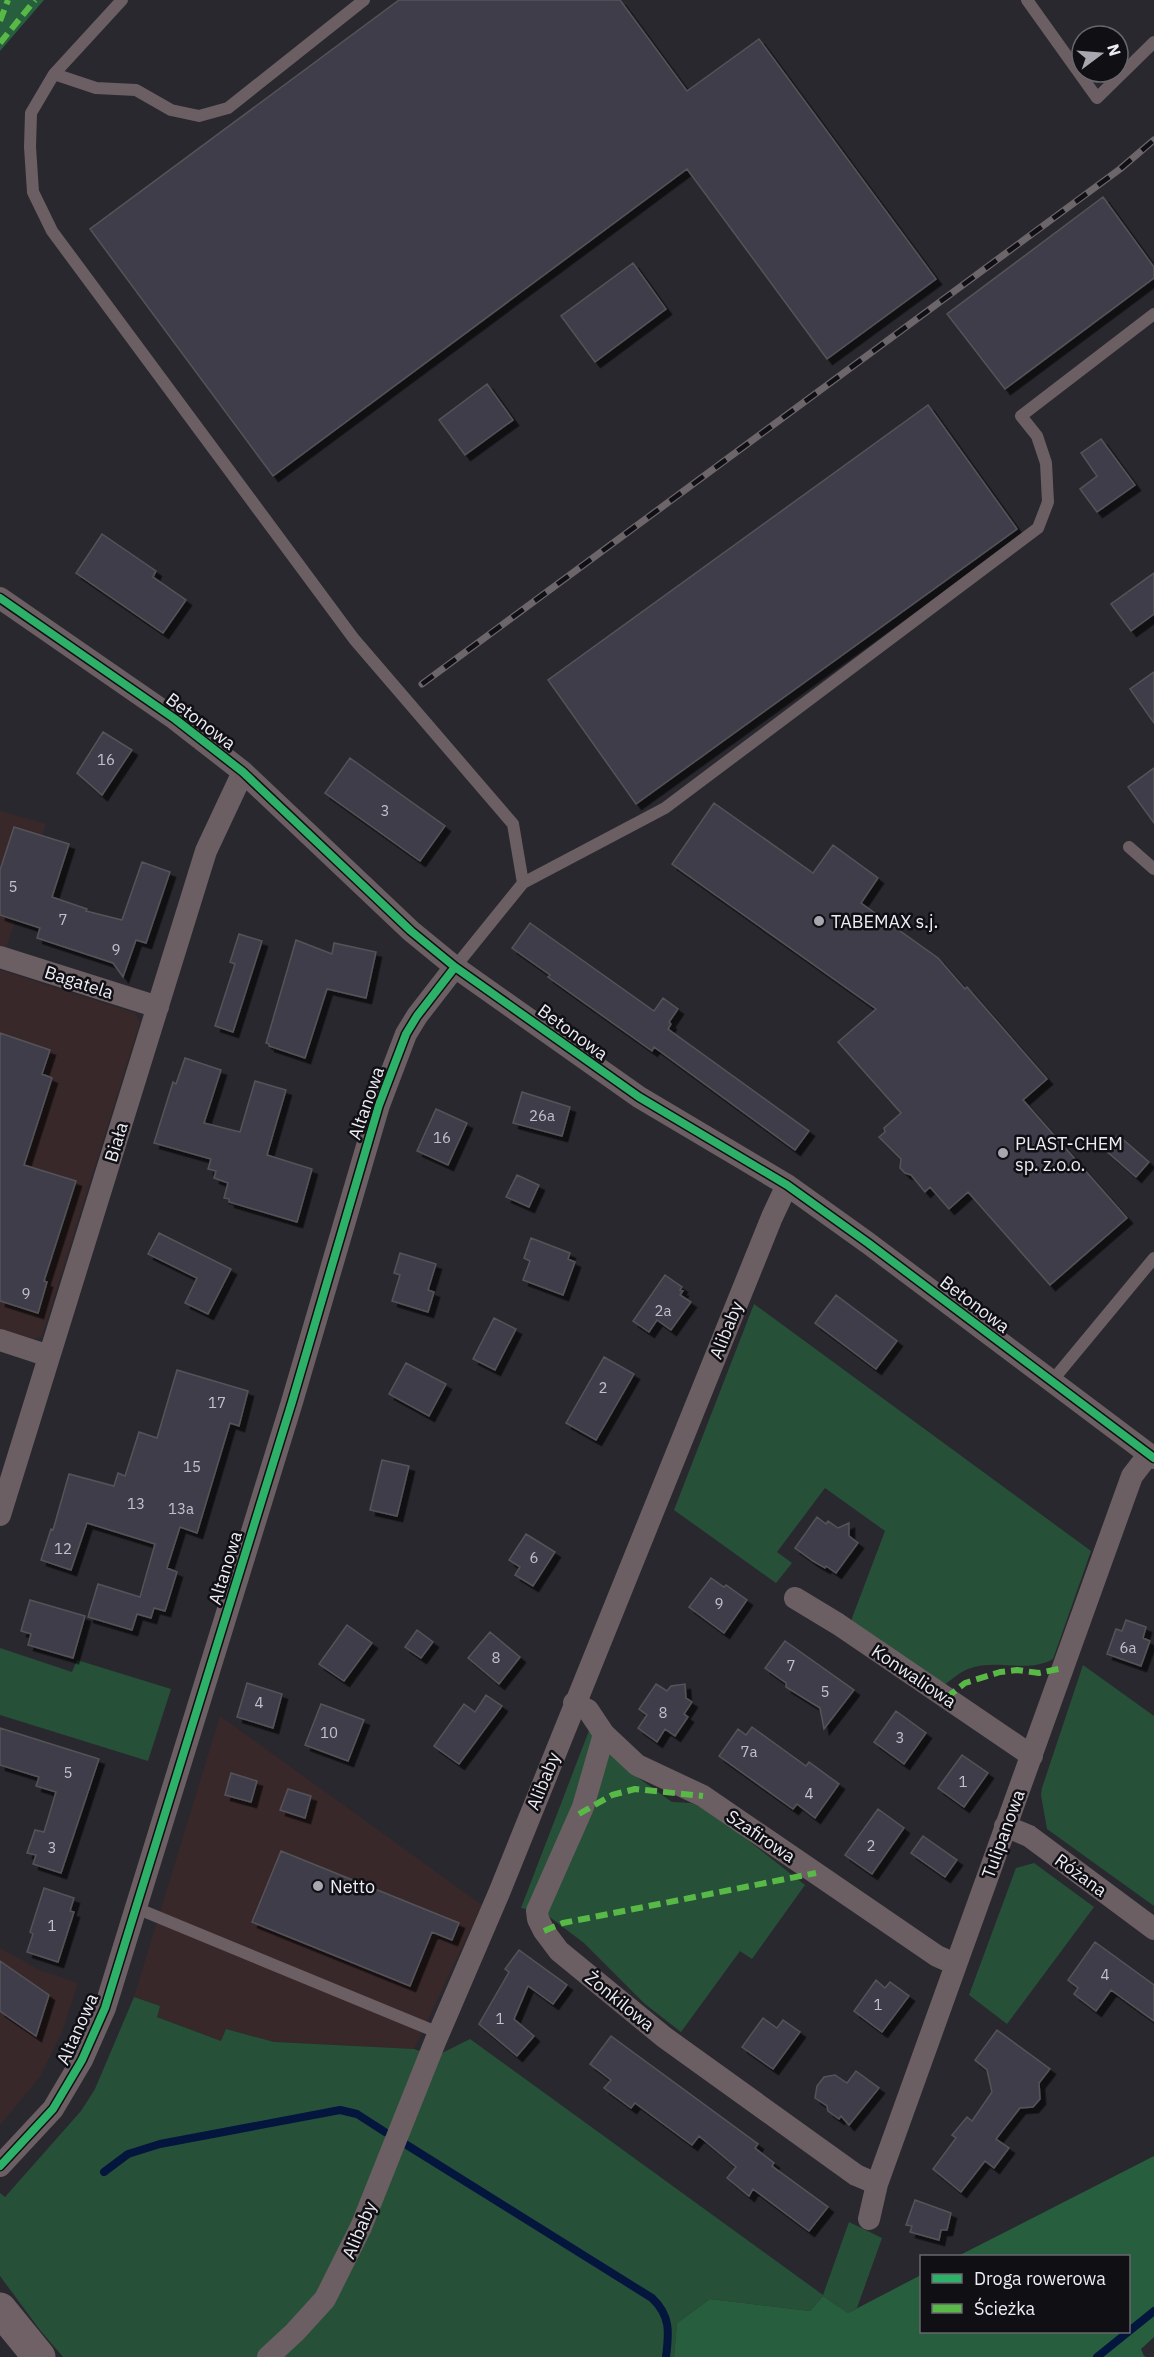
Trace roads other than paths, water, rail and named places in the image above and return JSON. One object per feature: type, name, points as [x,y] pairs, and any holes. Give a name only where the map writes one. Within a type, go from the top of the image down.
[{"type":"main road","points":[[0,2309],[39,2357]]},
{"type":"main road","points":[[0,2335],[17,2357]]},
{"type":"street","name":"Betonowa","points":[[0,598],[175,719],[243,772],[411,931],[455,967],[639,1097],[787,1185],[868,1242],[1151,1456]]},
{"type":"street","name":"Biała","points":[[0,1515],[206,851],[243,772]]},
{"type":"street","name":"Bagatela","points":[[0,957],[158,1008]]},
{"type":"street","name":"Altanowa","points":[[0,2166],[53,2109],[82,2060],[105,2008],[292,1402],[379,1105],[406,1034],[455,967]]},
{"type":"street","name":"Alibaby","points":[[268,2357],[325,2299],[361,2227],[787,1185]]},
{"type":"street","points":[[0,1340],[49,1356]]},
{"type":"street","name":"Tulipanowa","points":[[869,2219],[877,2184],[1132,1476],[1151,1456]]},
{"type":"street","name":"Konwaliowa","points":[[795,1598],[838,1624],[1032,1756]]},
{"type":"street","name":"Szafirowa","points":[[574,1703],[588,1710],[604,1734],[637,1765],[703,1796],[937,1956],[955,1964]]},
{"type":"street","name":"Żonkilowa","points":[[604,1734],[583,1807],[537,1911],[544,1931],[559,1951],[664,2037],[856,2175],[877,2184]]},
{"type":"street","name":"Różana","points":[[1005,1826],[1029,1836],[1154,1929]]},
{"type":"lane","points":[[122,0],[54,74],[31,113],[30,147],[33,192],[52,231],[354,639],[513,824],[523,883]]},
{"type":"lane","points":[[54,74],[96,88],[136,90],[171,110],[199,116],[228,108],[364,0]]},
{"type":"lane","points":[[1027,0],[1097,98],[1154,42]]},
{"type":"lane","points":[[455,967],[523,883],[665,808],[1038,528],[1048,502],[1046,463],[1037,436],[1021,416],[1154,314]]},
{"type":"lane","points":[[1129,847],[1154,869]]},
{"type":"lane","points":[[1052,1381],[1154,1258]]},
{"type":"lane","points":[[136,1908],[439,2033]]},
{"type":"waterway","points":[[104,2172],[128,2154],[160,2144],[340,2110],[357,2114],[385,2132]]},
{"type":"waterway","points":[[402,2142],[652,2298],[666,2318],[668,2340],[666,2357]]},
{"type":"waterway","points":[[1130,2330],[1154,2311]]},
{"type":"waterway","points":[[1097,2357],[1127,2333]]},
{"type":"railway","points":[[422,684],[1120,169],[1154,140]]},
{"type":"place","name":"TABEMAX s.j.","points":[[819,921]]},
{"type":"place","name":"PLAST-CHEM sp. z.o.o.","points":[[1003,1153]]},
{"type":"place","name":"Netto","points":[[318,1886]]}]
